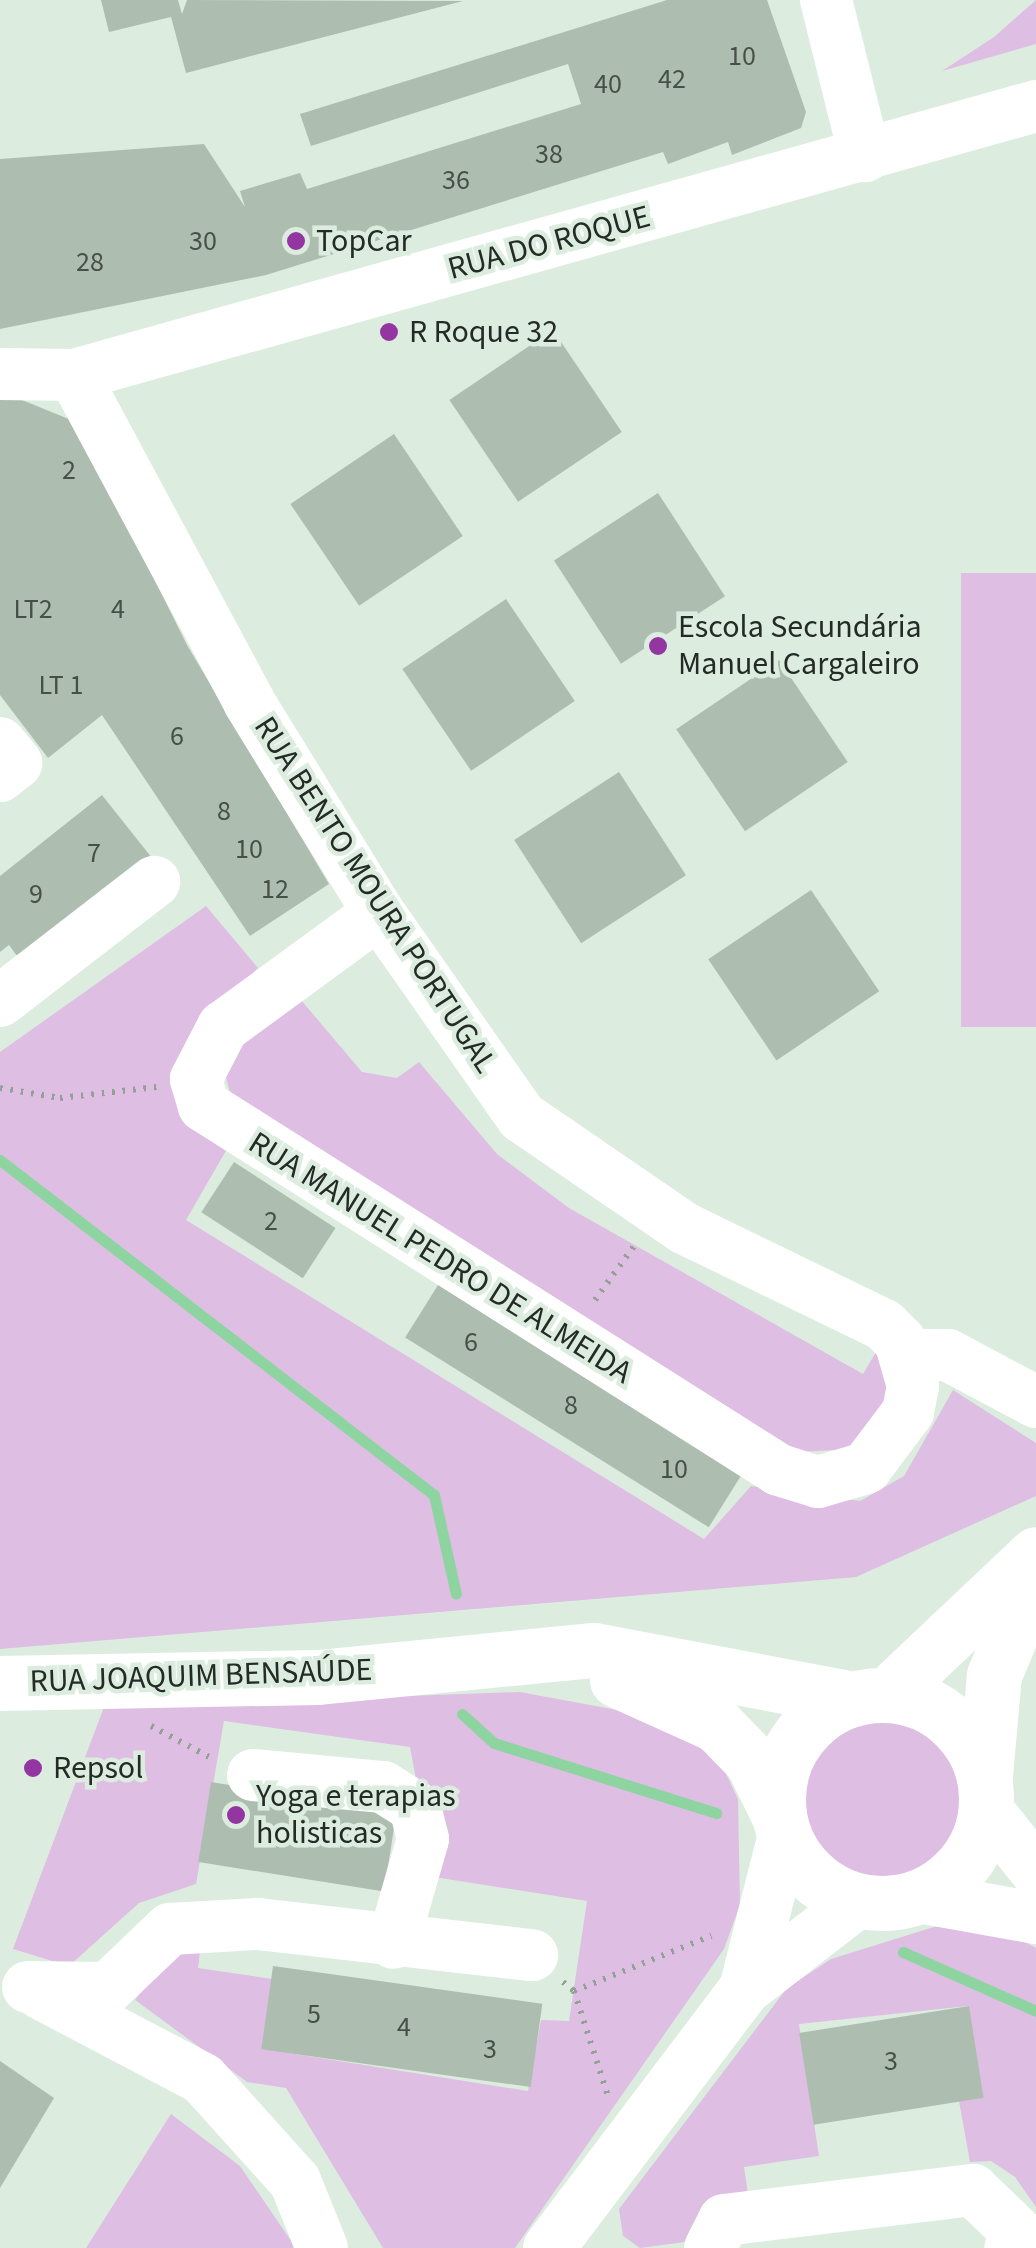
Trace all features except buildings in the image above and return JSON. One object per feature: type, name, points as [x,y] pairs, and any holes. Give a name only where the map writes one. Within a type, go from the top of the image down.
[{"type":"main road","points":[[1036,1554],[869,1695],[794,1741],[781,1826],[802,1867],[859,1902],[918,1898],[958,1872],[986,1792],[994,1675],[1036,1574]]},
{"type":"main road","name":"RUA JOAQUIM BENSAÚDE","points":[[0,1683],[160,1684],[594,1650],[869,1695]]},
{"type":"main road","name":"RUA JOAQUIM BENSAÚDE","points":[[402,1668],[600,1676],[670,1697],[735,1743],[781,1826]]},
{"type":"main road","points":[[869,1695],[954,1722],[986,1792]]},
{"type":"street","points":[[826,0],[866,156]]},
{"type":"street","name":"RUA DO ROQUE","points":[[0,374],[74,375],[1036,106]]},
{"type":"street","name":"RUA BENTO MOURA PORTUGAL","points":[[74,375],[249,702],[379,913],[522,1116],[664,1213],[884,1325],[906,1355]]},
{"type":"street","points":[[0,742],[16,763],[0,776]]},
{"type":"street","points":[[0,1001],[154,882]]},
{"type":"street","points":[[196,1079],[206,1052],[242,1010],[379,913]]},
{"type":"street","name":"RUA MANUEL PEDRO DE ALMEIDA","points":[[196,1079],[216,1118],[799,1480],[838,1481],[866,1468],[908,1412],[906,1355]]},
{"type":"street","points":[[906,1355],[948,1355],[1036,1402]]},
{"type":"street","points":[[253,1774],[384,1786],[414,1807],[423,1839],[393,1943]]},
{"type":"street","points":[[986,1792],[1036,1871]]},
{"type":"street","points":[[745,1989],[781,1826]]},
{"type":"street","points":[[918,1898],[1036,1918]]},
{"type":"street","points":[[549,2248],[745,1989],[859,1902]]},
{"type":"street","points":[[14,1979],[108,1988],[170,1929],[258,1924],[393,1943],[532,1955]]},
{"type":"street","points":[[14,1979],[203,2079],[295,2181],[322,2248]]},
{"type":"street","points":[[710,2248],[724,2220],[973,2190],[1022,2238],[1010,2248]]},
{"type":"path","points":[[0,1088],[60,1098],[196,1079]]},
{"type":"path","points":[[572,1340],[612,1269],[664,1213]]},
{"type":"path","points":[[136,1718],[253,1774]]},
{"type":"path","points":[[574,1991],[761,1916]]},
{"type":"path","points":[[532,1955],[574,1991],[628,2143]]},
{"type":"shaded area","points":[[1036,0],[1036,44],[942,71],[994,37]]},
{"type":"shaded area","points":[[961,573],[1036,573],[1036,1027],[961,1027]]},
{"type":"shaded area","points":[[206,906],[258,968],[190,1037],[227,1149],[186,1220],[704,1539],[751,1486],[860,1501],[904,1476],[953,1390],[1036,1443],[1036,1496],[856,1577],[0,1649],[0,1052]]},
{"type":"shaded area","points":[[301,1000],[362,1072],[397,1078],[419,1062],[497,1154],[569,1208],[863,1374],[876,1352],[894,1394],[853,1449],[798,1452],[230,1093],[221,1058]]},
{"type":"shaded area","points":[[520,1692],[644,1715],[719,1759],[738,1799],[740,1905],[724,1949],[515,2248],[383,2248],[286,2088],[247,2082],[135,2000],[173,1952],[201,1943],[198,1968],[272,1979],[264,2049],[528,2091],[541,2020],[569,2021],[587,1901],[434,1877],[410,1747],[224,1721],[196,1884],[139,1903],[69,1966],[13,1949],[104,1707]]},
{"type":"shaded area","points":[[879,1710],[911,1716],[938,1735],[957,1762],[963,1794],[957,1826],[938,1853],[911,1872],[879,1878],[847,1872],[820,1853],[801,1826],[795,1794],[801,1762],[820,1735],[847,1716]]},
{"type":"shaded area","points":[[937,1926],[995,1926],[1036,1948],[1036,2207],[1015,2177],[991,2161],[970,2162],[959,2101],[983,2097],[968,2006],[799,2024],[819,2156],[744,2167],[748,2194],[692,2241],[640,2248],[623,2236],[619,2209],[787,1988],[831,1959]]},
{"type":"shaded area","points":[[171,2114],[240,2166],[296,2248],[86,2248]]},
{"type":"waterway","points":[[0,1160],[434,1495],[456,1594]]},
{"type":"waterway","points":[[462,1714],[494,1743],[716,1813]]},
{"type":"waterway","points":[[903,1952],[1036,2011]]},
{"type":"place","name":"TopCar","points":[[296,241]]},
{"type":"place","name":"R Roque 32","points":[[389,332]]},
{"type":"place","name":"Escola Secundária Manuel Cargaleiro","points":[[658,646]]},
{"type":"place","name":"Repsol","points":[[33,1768]]},
{"type":"place","name":"Yoga e terapias holisticas","points":[[236,1815]]}]
